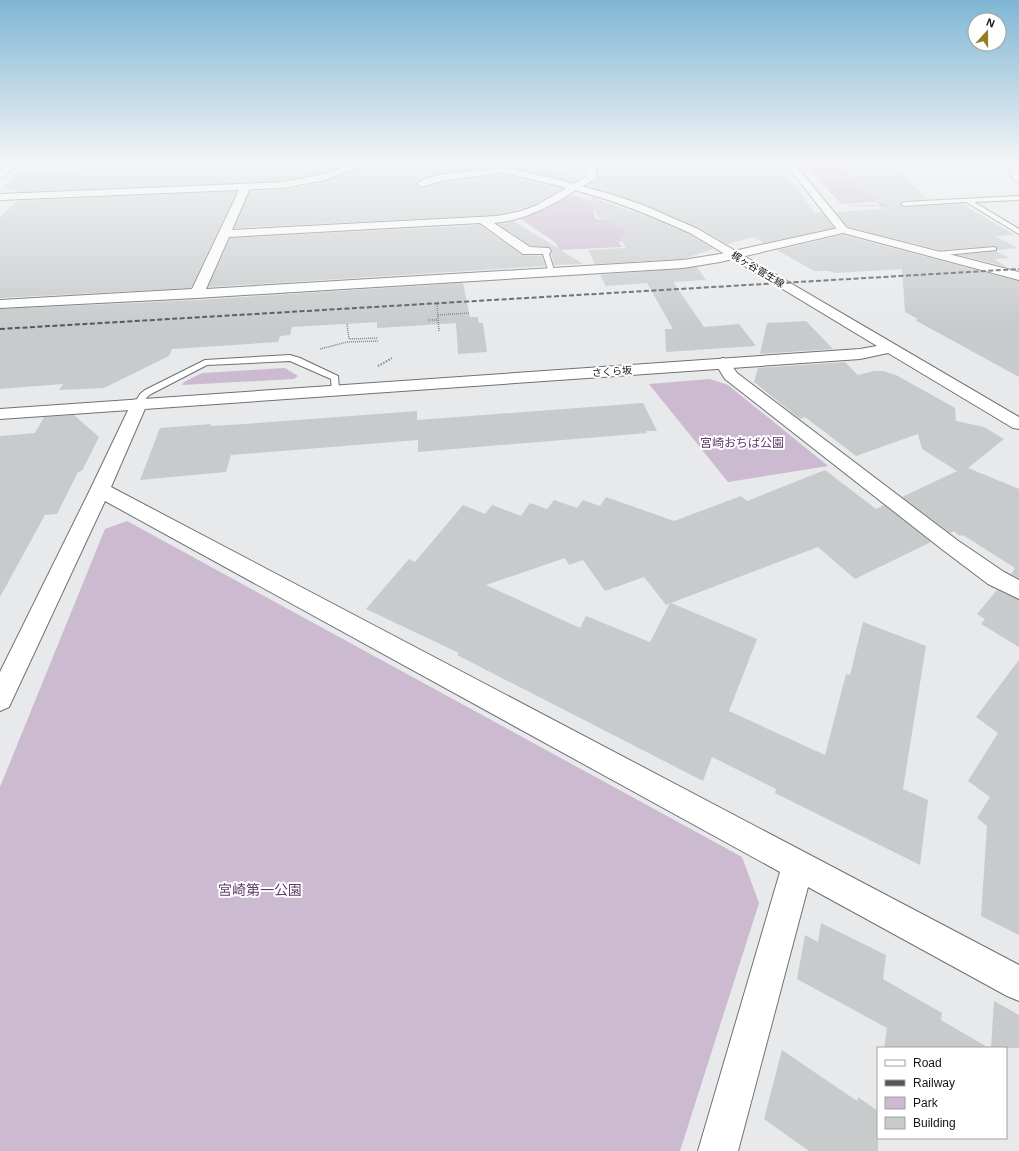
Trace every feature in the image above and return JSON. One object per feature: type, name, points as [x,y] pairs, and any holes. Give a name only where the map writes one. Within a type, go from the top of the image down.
[{"type":"street","points":[[197,294],[232,217]]},
{"type":"street","points":[[224,234],[484,220],[506,217]]},
{"type":"street","name":"梶ヶ谷菅生線","points":[[663,217],[694,231],[735,254],[889,348],[1019,424]]},
{"type":"street","points":[[833,217],[843,230]]},
{"type":"street","points":[[484,220],[527,251],[545,251]]},
{"type":"street","points":[[0,304],[197,294],[683,264],[843,230],[1019,276]]},
{"type":"street","name":"さくら坂","points":[[0,414],[860,354],[889,348]]},
{"type":"street","points":[[723,363],[731,376],[944,541],[996,578],[1019,590]]},
{"type":"street","points":[[0,699],[100,490],[139,404]]},
{"type":"street","points":[[100,490],[1019,984]]},
{"type":"street","points":[[721,1150],[798,865]]},
{"type":"lane","points":[[994,217],[1019,232]]},
{"type":"lane","points":[[936,254],[994,249]]},
{"type":"lane","points":[[545,251],[552,273]]},
{"type":"lane","points":[[139,404],[143,396],[148,392],[205,363],[290,358],[335,378],[335,390]]},
{"type":"path","points":[[437,304],[440,332]]},
{"type":"path","points":[[438,315],[469,314]]},
{"type":"path","points":[[428,320],[438,320]]},
{"type":"path","points":[[318,350],[347,342],[378,340],[349,339],[347,324]]},
{"type":"green space","points":[[523,217],[595,217],[596,219],[654,224],[625,231],[635,238],[618,242],[622,247],[559,250],[556,243],[519,218]]},
{"type":"green space","points":[[285,368],[298,376],[294,379],[182,385],[184,382],[202,373]]},
{"type":"green space","name":"宮崎おちば公園","points":[[710,379],[728,385],[828,466],[728,482],[649,384]]},
{"type":"green space","name":"宮崎第一公園","points":[[127,521],[742,857],[759,903],[680,1151],[0,1151],[0,787],[105,529]]},
{"type":"building","points":[[0,217],[225,217],[191,288],[0,298]]},
{"type":"building","points":[[239,217],[462,217],[234,228]]},
{"type":"building","points":[[598,217],[646,217],[689,234],[713,249],[683,259],[595,264],[588,250],[626,248],[620,237],[627,232]]},
{"type":"building","points":[[673,217],[826,217],[834,228],[764,243],[754,237],[727,244],[699,228]]},
{"type":"building","points":[[840,217],[984,217],[1015,235],[995,236],[1018,248],[997,250],[997,247],[994,246],[940,250],[848,227]]},
{"type":"building","points":[[514,221],[583,264],[554,265],[551,254],[552,250],[550,247],[530,246],[498,224]]},
{"type":"building","points":[[480,225],[522,255],[542,256],[545,266],[208,287],[230,238]]},
{"type":"building","points":[[843,235],[1019,281],[1019,377],[915,320],[918,319],[905,312],[902,269],[834,273],[829,271],[814,271],[777,250]]},
{"type":"building","points":[[996,251],[1009,258],[994,259],[1007,267],[959,255]]},
{"type":"building","points":[[697,267],[706,280],[673,282],[704,327],[739,324],[756,346],[666,352],[665,329],[673,329],[647,283],[606,286],[600,275]]},
{"type":"building","points":[[463,283],[470,317],[478,317],[479,323],[483,323],[487,352],[458,354],[456,323],[377,328],[377,322],[292,327],[290,335],[280,336],[278,342],[172,349],[169,356],[104,388],[59,390],[63,384],[0,389],[0,309],[197,300]]},
{"type":"building","points":[[806,321],[833,349],[760,354],[767,323]]},
{"type":"building","points":[[845,362],[858,375],[874,371],[883,371],[896,375],[955,408],[956,421],[984,427],[1004,439],[968,468],[1019,489],[1019,578],[1011,574],[1015,568],[963,535],[960,536],[954,531],[950,533],[902,497],[957,471],[922,449],[918,434],[856,456],[805,417],[800,419],[754,382],[758,368]]},
{"type":"building","points":[[643,403],[657,431],[418,452],[418,440],[231,455],[226,472],[140,480],[160,428],[211,424],[210,426],[245,424],[417,411],[417,420]]},
{"type":"building","points":[[74,415],[99,437],[82,471],[78,472],[57,514],[45,515],[0,597],[0,436],[35,433],[44,417]]},
{"type":"building","points":[[825,470],[876,509],[884,505],[931,542],[855,579],[818,547],[671,603],[757,639],[729,711],[825,755],[846,674],[850,675],[863,622],[926,646],[903,789],[928,800],[920,865],[775,793],[776,789],[712,757],[703,781],[457,655],[459,653],[366,609],[409,559],[415,562],[463,505],[485,514],[492,505],[521,516],[530,503],[547,509],[554,500],[577,508],[583,500],[600,506],[606,497],[674,521],[741,496],[747,501]],"holes":[[[565,558],[569,565],[583,560],[605,591],[644,577],[666,605],[670,603],[650,642],[586,616],[580,628],[486,585]]]},
{"type":"building","points":[[997,590],[1019,600],[1019,647],[981,624],[985,619],[977,614]]},
{"type":"building","points":[[1019,660],[1019,935],[981,916],[987,826],[977,818],[990,797],[968,781],[998,733],[976,717]]},
{"type":"building","points":[[821,923],[886,955],[883,979],[942,1013],[941,1020],[987,1047],[884,1047],[887,1028],[797,979],[805,935],[818,942]]},
{"type":"building","points":[[994,1001],[1019,1015],[1019,1048],[991,1047]]},
{"type":"building","points":[[782,1050],[857,1101],[858,1097],[877,1110],[878,1151],[809,1151],[764,1119]]},
{"type":"railway","points":[[0,329],[1019,269]]}]
